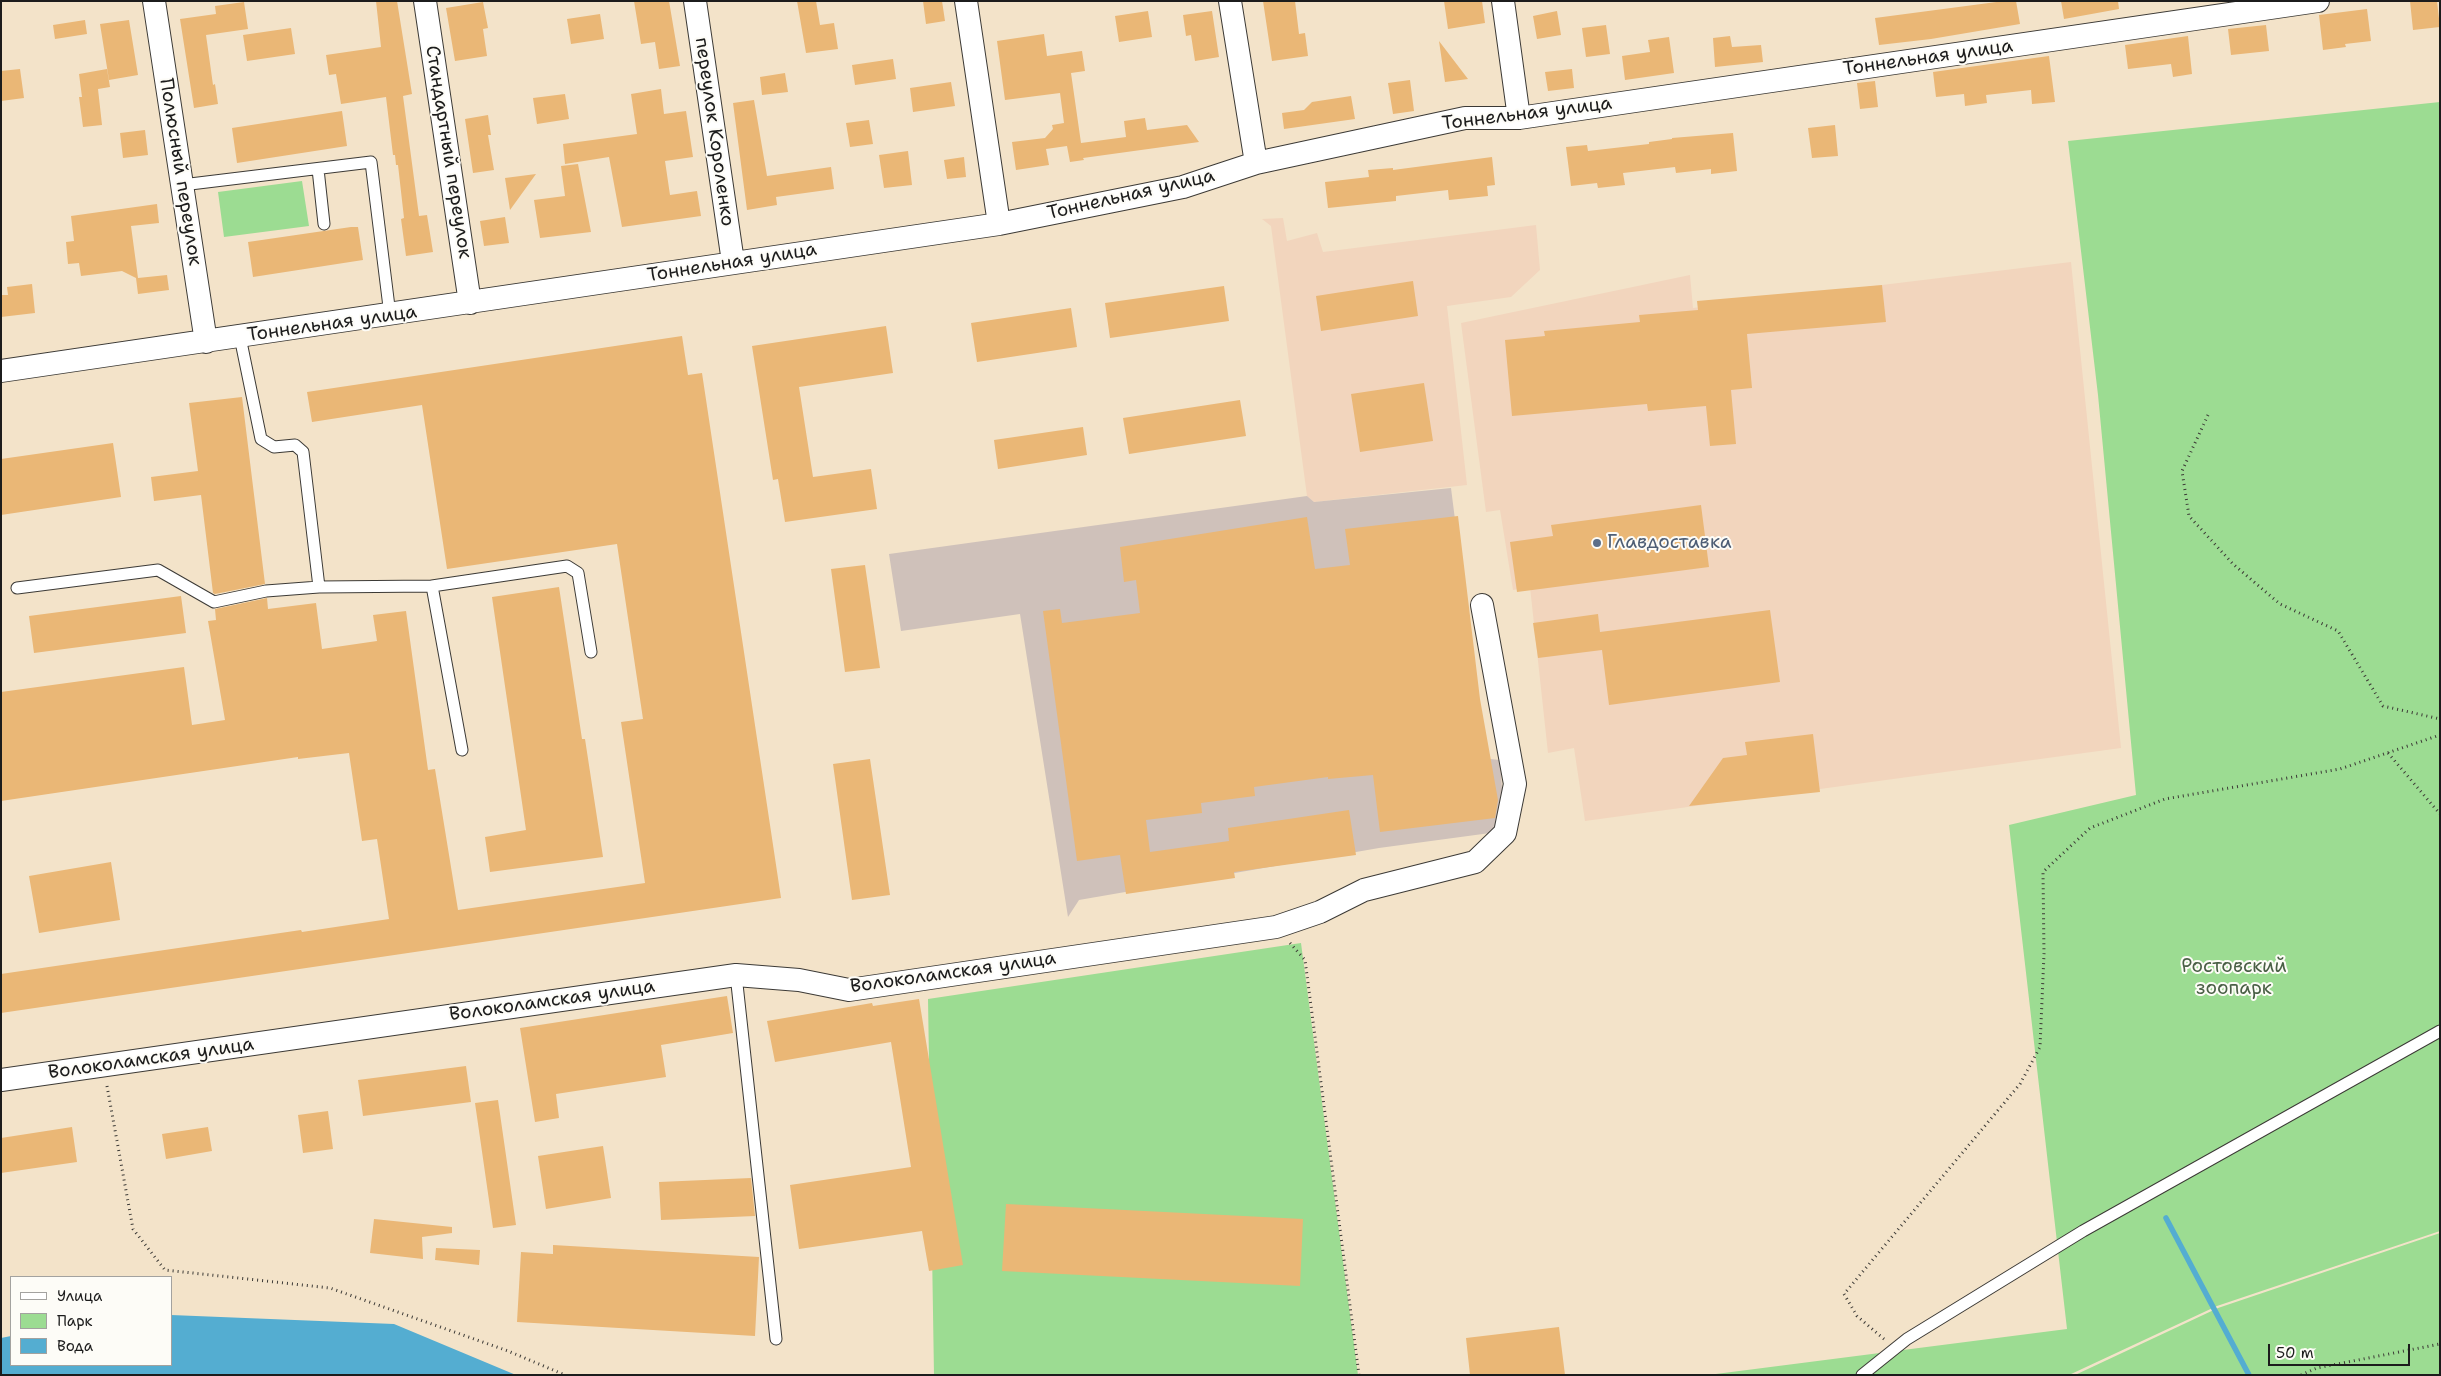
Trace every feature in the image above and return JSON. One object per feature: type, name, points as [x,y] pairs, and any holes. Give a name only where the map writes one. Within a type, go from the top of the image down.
[{"type":"street","name":"Полюсный переулок","points":[[154,1],[206,342]]},
{"type":"street","name":"Стандартный переулок","points":[[425,1],[470,303]]},
{"type":"street","name":"переулок Короленко","points":[[695,1],[734,262]]},
{"type":"street","points":[[966,1],[999,224]]},
{"type":"street","points":[[1230,1],[1256,163]]},
{"type":"street","points":[[1503,1],[1519,118]]},
{"type":"street","name":"Тоннельная улица","points":[[1,370],[206,342],[999,224],[1183,187],[1256,163],[1465,118],[1519,118],[2308,2]]},
{"type":"street","name":"Волоколамская улица","points":[[1,1080],[736,975],[799,980],[849,990],[1276,928],[1320,912],[1364,890],[1475,862],[1505,833],[1515,784],[1482,604]]},
{"type":"lane","points":[[182,185],[370,162],[390,315]]},
{"type":"lane","points":[[318,169],[324,224]]},
{"type":"lane","points":[[240,337],[261,439],[274,447],[296,445],[303,452],[319,587]]},
{"type":"lane","points":[[17,588],[158,570],[214,602],[266,591],[319,587],[432,586],[567,566],[578,573],[591,652]]},
{"type":"lane","points":[[432,586],[462,750]]},
{"type":"lane","points":[[736,975],[776,1339]]},
{"type":"lane","points":[[1862,1375],[1895,1348],[2082,1231],[2440,1031]]},
{"type":"path","points":[[2208,415],[2182,471],[2189,516],[2234,564],[2280,604],[2338,631],[2383,706],[2440,719]]},
{"type":"path","points":[[1895,1348],[1857,1316],[1844,1294],[2020,1084],[2040,1046],[2044,954],[2043,872],[2090,828],[2165,798],[2340,769],[2440,735]]},
{"type":"path","points":[[2388,753],[2440,814]]},
{"type":"path","points":[[1276,928],[1305,960],[1359,1375]]},
{"type":"path","points":[[103,1066],[133,1229],[164,1270],[330,1288],[508,1351],[565,1375]]},
{"type":"path","points":[[2301,1375],[2317,1368],[2440,1344]]},
{"type":"shaded area","points":[[1283,218],[1287,241],[1317,233],[1323,252],[1536,225],[1540,270],[1511,297],[1447,306],[1467,485],[1314,502],[1307,496],[1271,226],[1262,219]]},
{"type":"shaded area","points":[[2071,262],[2121,748],[1585,821],[1574,748],[1548,753],[1530,587],[1513,590],[1500,510],[1486,512],[1461,323],[1690,275],[1693,308]]},
{"type":"shaded area","points":[[1451,488],[1477,694],[1490,759],[1500,760],[1505,831],[1379,848],[1079,900],[1068,917],[1020,614],[901,631],[889,554],[1307,496],[1314,502]]},
{"type":"green space","name":"Ростовский зоопарк","points":[[2440,102],[2440,1231],[2217,1306],[2069,1375],[1708,1375],[2067,1329],[2009,825],[2136,795],[2098,395],[2068,141]]},
{"type":"green space","points":[[302,181],[309,226],[224,237],[218,192]]},
{"type":"green space","points":[[1301,943],[1358,1375],[934,1375],[928,999]]},
{"type":"green space","points":[[2440,1233],[2440,1375],[2075,1375],[2218,1308]]},
{"type":"water","points":[[172,1315],[394,1324],[516,1375],[1,1375],[1,1338],[10,1336],[10,1366],[172,1366]]},
{"type":"building","points":[[376,1],[397,1],[412,94],[403,96],[419,216],[427,215],[433,252],[406,256],[401,219],[404,218],[398,165],[396,165],[395,155],[393,155],[386,97],[341,104],[336,74],[329,75],[326,55],[381,47]]},
{"type":"building","points":[[634,1],[669,1],[680,66],[659,69],[655,42],[641,44]]},
{"type":"building","points":[[797,1],[816,1],[820,25],[834,23],[838,49],[806,53]]},
{"type":"building","points":[[923,1],[942,1],[945,21],[926,24]]},
{"type":"building","points":[[1263,1],[1295,1],[1299,34],[1305,33],[1308,56],[1272,61]]},
{"type":"building","points":[[1444,1],[1482,1],[1485,23],[1448,29]]},
{"type":"building","points":[[2016,1],[2020,24],[1931,39],[1879,45],[1875,18]]},
{"type":"building","points":[[2061,1],[2118,1],[2119,9],[2064,19]]},
{"type":"building","points":[[2410,1],[2437,1],[2440,27],[2413,30]]},
{"type":"building","points":[[244,2],[248,29],[206,35],[213,85],[215,84],[218,104],[194,108],[180,19],[216,14],[215,6]]},
{"type":"building","points":[[483,2],[488,28],[483,29],[487,56],[455,61],[446,8]]},
{"type":"building","points":[[2367,9],[2371,41],[2345,44],[2346,47],[2323,50],[2319,15]]},
{"type":"building","points":[[1148,11],[1152,37],[1119,42],[1115,16]]},
{"type":"building","points":[[1212,11],[1219,57],[1195,61],[1191,35],[1186,36],[1183,15]]},
{"type":"building","points":[[1557,11],[1561,35],[1537,39],[1533,16]]},
{"type":"building","points":[[600,14],[604,39],[571,44],[567,19]]},
{"type":"building","points":[[85,20],[87,34],[55,39],[53,25]]},
{"type":"building","points":[[129,20],[138,75],[109,80],[100,24]]},
{"type":"building","points":[[1606,25],[1610,54],[1586,57],[1582,28]]},
{"type":"building","points":[[2266,25],[2269,51],[2231,55],[2228,29]]},
{"type":"building","points":[[291,28],[295,54],[247,61],[243,35]]},
{"type":"building","points":[[1044,34],[1047,56],[1082,51],[1085,71],[1071,73],[1081,143],[1126,137],[1124,121],[1145,118],[1147,130],[1187,125],[1199,142],[1083,158],[1084,160],[1070,162],[1067,146],[1046,149],[1049,165],[1016,170],[1012,142],[1045,138],[1053,129],[1052,125],[1064,123],[1060,93],[1005,100],[997,41]]},
{"type":"building","points":[[1730,36],[1732,47],[1761,45],[1763,62],[1715,67],[1713,38]]},
{"type":"building","points":[[2188,36],[2192,74],[2173,77],[2171,64],[2128,69],[2125,45]]},
{"type":"building","points":[[1669,37],[1674,73],[1625,80],[1622,56],[1650,52],[1648,40]]},
{"type":"building","points":[[1439,41],[1468,79],[1445,82]]},
{"type":"building","points":[[2049,56],[2055,102],[2032,104],[2031,90],[1986,95],[1987,103],[1965,106],[1964,94],[1936,97],[1933,72]]},
{"type":"building","points":[[893,59],[896,79],[855,85],[852,65]]},
{"type":"building","points":[[20,69],[24,98],[1,101],[1,71]]},
{"type":"building","points":[[107,69],[110,87],[98,89],[102,125],[83,127],[79,97],[82,97],[79,74]]},
{"type":"building","points":[[1572,69],[1574,88],[1548,91],[1545,72]]},
{"type":"building","points":[[785,73],[788,92],[762,95],[760,77]]},
{"type":"building","points":[[1410,80],[1414,111],[1393,114],[1388,83]]},
{"type":"building","points":[[1875,81],[1878,107],[1860,109],[1857,83]]},
{"type":"building","points":[[951,82],[955,106],[913,112],[910,88]]},
{"type":"building","points":[[661,89],[664,114],[686,111],[693,157],[665,161],[670,195],[697,191],[701,216],[622,227],[609,157],[565,164],[563,144],[637,134],[631,94]]},
{"type":"building","points":[[565,94],[569,119],[537,124],[533,98]]},
{"type":"building","points":[[1351,96],[1355,119],[1284,129],[1282,113],[1304,110],[1312,102]]},
{"type":"building","points":[[754,100],[767,176],[831,167],[834,189],[776,197],[777,205],[747,210],[733,103]]},
{"type":"building","points":[[342,111],[347,146],[237,163],[232,128]]},
{"type":"building","points":[[488,115],[491,135],[488,135],[494,170],[473,173],[465,119]]},
{"type":"building","points":[[869,120],[873,144],[850,147],[846,123]]},
{"type":"building","points":[[1835,125],[1838,156],[1812,158],[1808,128]]},
{"type":"building","points":[[145,130],[148,155],[123,158],[120,133]]},
{"type":"building","points":[[1733,133],[1737,171],[1711,174],[1711,169],[1676,173],[1675,167],[1623,173],[1625,185],[1598,188],[1597,183],[1571,186],[1566,147],[1587,145],[1588,151],[1649,144],[1649,142],[1672,138]]},
{"type":"building","points":[[908,151],[912,185],[884,188],[879,155]]},
{"type":"building","points":[[964,157],[966,177],[947,179],[944,160]]},
{"type":"building","points":[[1492,157],[1495,185],[1487,186],[1488,196],[1449,200],[1448,190],[1396,196],[1396,201],[1328,208],[1325,182],[1369,177],[1368,170],[1393,168],[1393,170]]},
{"type":"building","points":[[578,164],[591,232],[540,238],[534,200],[565,196],[561,166]]},
{"type":"building","points":[[536,174],[510,210],[505,178]]},
{"type":"building","points":[[157,204],[159,223],[131,226],[138,278],[167,275],[169,290],[138,294],[136,278],[122,271],[81,276],[79,263],[68,264],[66,242],[74,241],[71,216]]},
{"type":"building","points":[[505,217],[509,243],[484,246],[480,221]]},
{"type":"building","points":[[358,227],[363,260],[253,277],[248,242]]},
{"type":"building","points":[[1413,281],[1418,316],[1321,331],[1316,296]]},
{"type":"building","points":[[32,284],[35,313],[1,317],[1,295],[8,295],[7,287]]},
{"type":"building","points":[[1882,285],[1886,322],[1747,334],[1752,388],[1731,390],[1736,444],[1710,446],[1706,406],[1648,411],[1647,404],[1512,416],[1505,340],[1545,336],[1544,331],[1640,322],[1639,315],[1698,310],[1697,301]]},
{"type":"building","points":[[1224,286],[1229,321],[1110,338],[1105,303]]},
{"type":"building","points":[[1071,308],[1077,347],[977,362],[971,323]]},
{"type":"building","points":[[886,326],[893,373],[799,387],[813,477],[871,469],[877,509],[785,522],[778,479],[773,480],[752,346]]},
{"type":"building","points":[[682,336],[688,375],[702,373],[781,898],[1,1013],[1,974],[389,919],[377,839],[362,841],[349,753],[298,759],[298,757],[1,801],[1,692],[184,667],[192,725],[225,720],[208,621],[216,620],[215,609],[267,598],[268,609],[316,603],[322,649],[377,641],[373,615],[406,611],[428,770],[435,769],[458,910],[645,883],[621,722],[643,719],[617,544],[447,569],[422,405],[312,422],[307,392]]},
{"type":"building","points":[[1424,383],[1433,441],[1360,452],[1351,394]]},
{"type":"building","points":[[242,397],[265,584],[215,594],[213,593],[201,495],[154,501],[151,477],[198,471],[189,403]]},
{"type":"building","points":[[1240,400],[1246,436],[1129,454],[1123,418]]},
{"type":"building","points":[[1083,427],[1087,455],[998,469],[994,440]]},
{"type":"building","points":[[113,443],[121,497],[1,515],[1,459]]},
{"type":"building","points":[[1701,505],[1709,567],[1517,592],[1510,542],[1553,536],[1551,525]]},
{"type":"building","points":[[1458,516],[1480,699],[1498,800],[1495,818],[1380,832],[1373,775],[1328,779],[1328,777],[1254,787],[1255,796],[1201,803],[1202,813],[1146,820],[1150,852],[1229,841],[1228,828],[1349,810],[1356,855],[1234,872],[1235,878],[1126,894],[1120,855],[1077,861],[1043,611],[1060,609],[1062,623],[1140,613],[1136,580],[1124,582],[1120,547],[1307,517],[1315,569],[1350,565],[1345,529]]},
{"type":"building","points":[[865,565],[880,668],[845,672],[831,569]]},
{"type":"building","points":[[559,587],[582,739],[585,739],[603,857],[490,872],[485,837],[526,830],[492,597]]},
{"type":"building","points":[[181,596],[186,633],[34,653],[29,616]]},
{"type":"building","points":[[1770,610],[1780,682],[1609,705],[1602,650],[1538,658],[1533,623],[1598,614],[1600,632]]},
{"type":"building","points":[[1813,734],[1820,792],[1689,806],[1723,758],[1747,755],[1745,742]]},
{"type":"building","points":[[870,759],[890,895],[852,900],[833,764]]},
{"type":"building","points":[[111,862],[120,920],[39,933],[29,876]]},
{"type":"building","points":[[727,996],[733,1033],[661,1045],[666,1077],[556,1094],[559,1118],[535,1122],[520,1028]]},
{"type":"building","points":[[919,999],[963,1265],[929,1271],[922,1231],[799,1249],[790,1185],[911,1167],[891,1042],[775,1062],[767,1021],[872,1003],[873,1006]]},
{"type":"building","points":[[466,1066],[471,1102],[363,1116],[358,1080]]},
{"type":"building","points":[[498,1100],[516,1225],[493,1228],[475,1103]]},
{"type":"building","points":[[328,1111],[333,1149],[303,1153],[298,1115]]},
{"type":"building","points":[[72,1127],[77,1162],[1,1173],[1,1138]]},
{"type":"building","points":[[208,1127],[212,1151],[166,1159],[162,1134]]},
{"type":"building","points":[[603,1146],[611,1198],[546,1209],[538,1156]]},
{"type":"building","points":[[751,1178],[755,1216],[661,1220],[659,1182]]},
{"type":"building","points":[[1006,1204],[1303,1219],[1300,1286],[1002,1271]]},
{"type":"building","points":[[374,1219],[452,1227],[452,1233],[422,1237],[423,1259],[370,1253]]},
{"type":"building","points":[[553,1245],[759,1257],[755,1336],[517,1322],[521,1252],[553,1254]]},
{"type":"building","points":[[436,1248],[480,1250],[479,1265],[435,1260]]},
{"type":"building","points":[[1559,1327],[1565,1375],[1470,1375],[1466,1338]]},
{"type":"waterway","points":[[2166,1218],[2249,1375]]},
{"type":"place","name":"Главдоставка","points":[[1597,543]]}]
